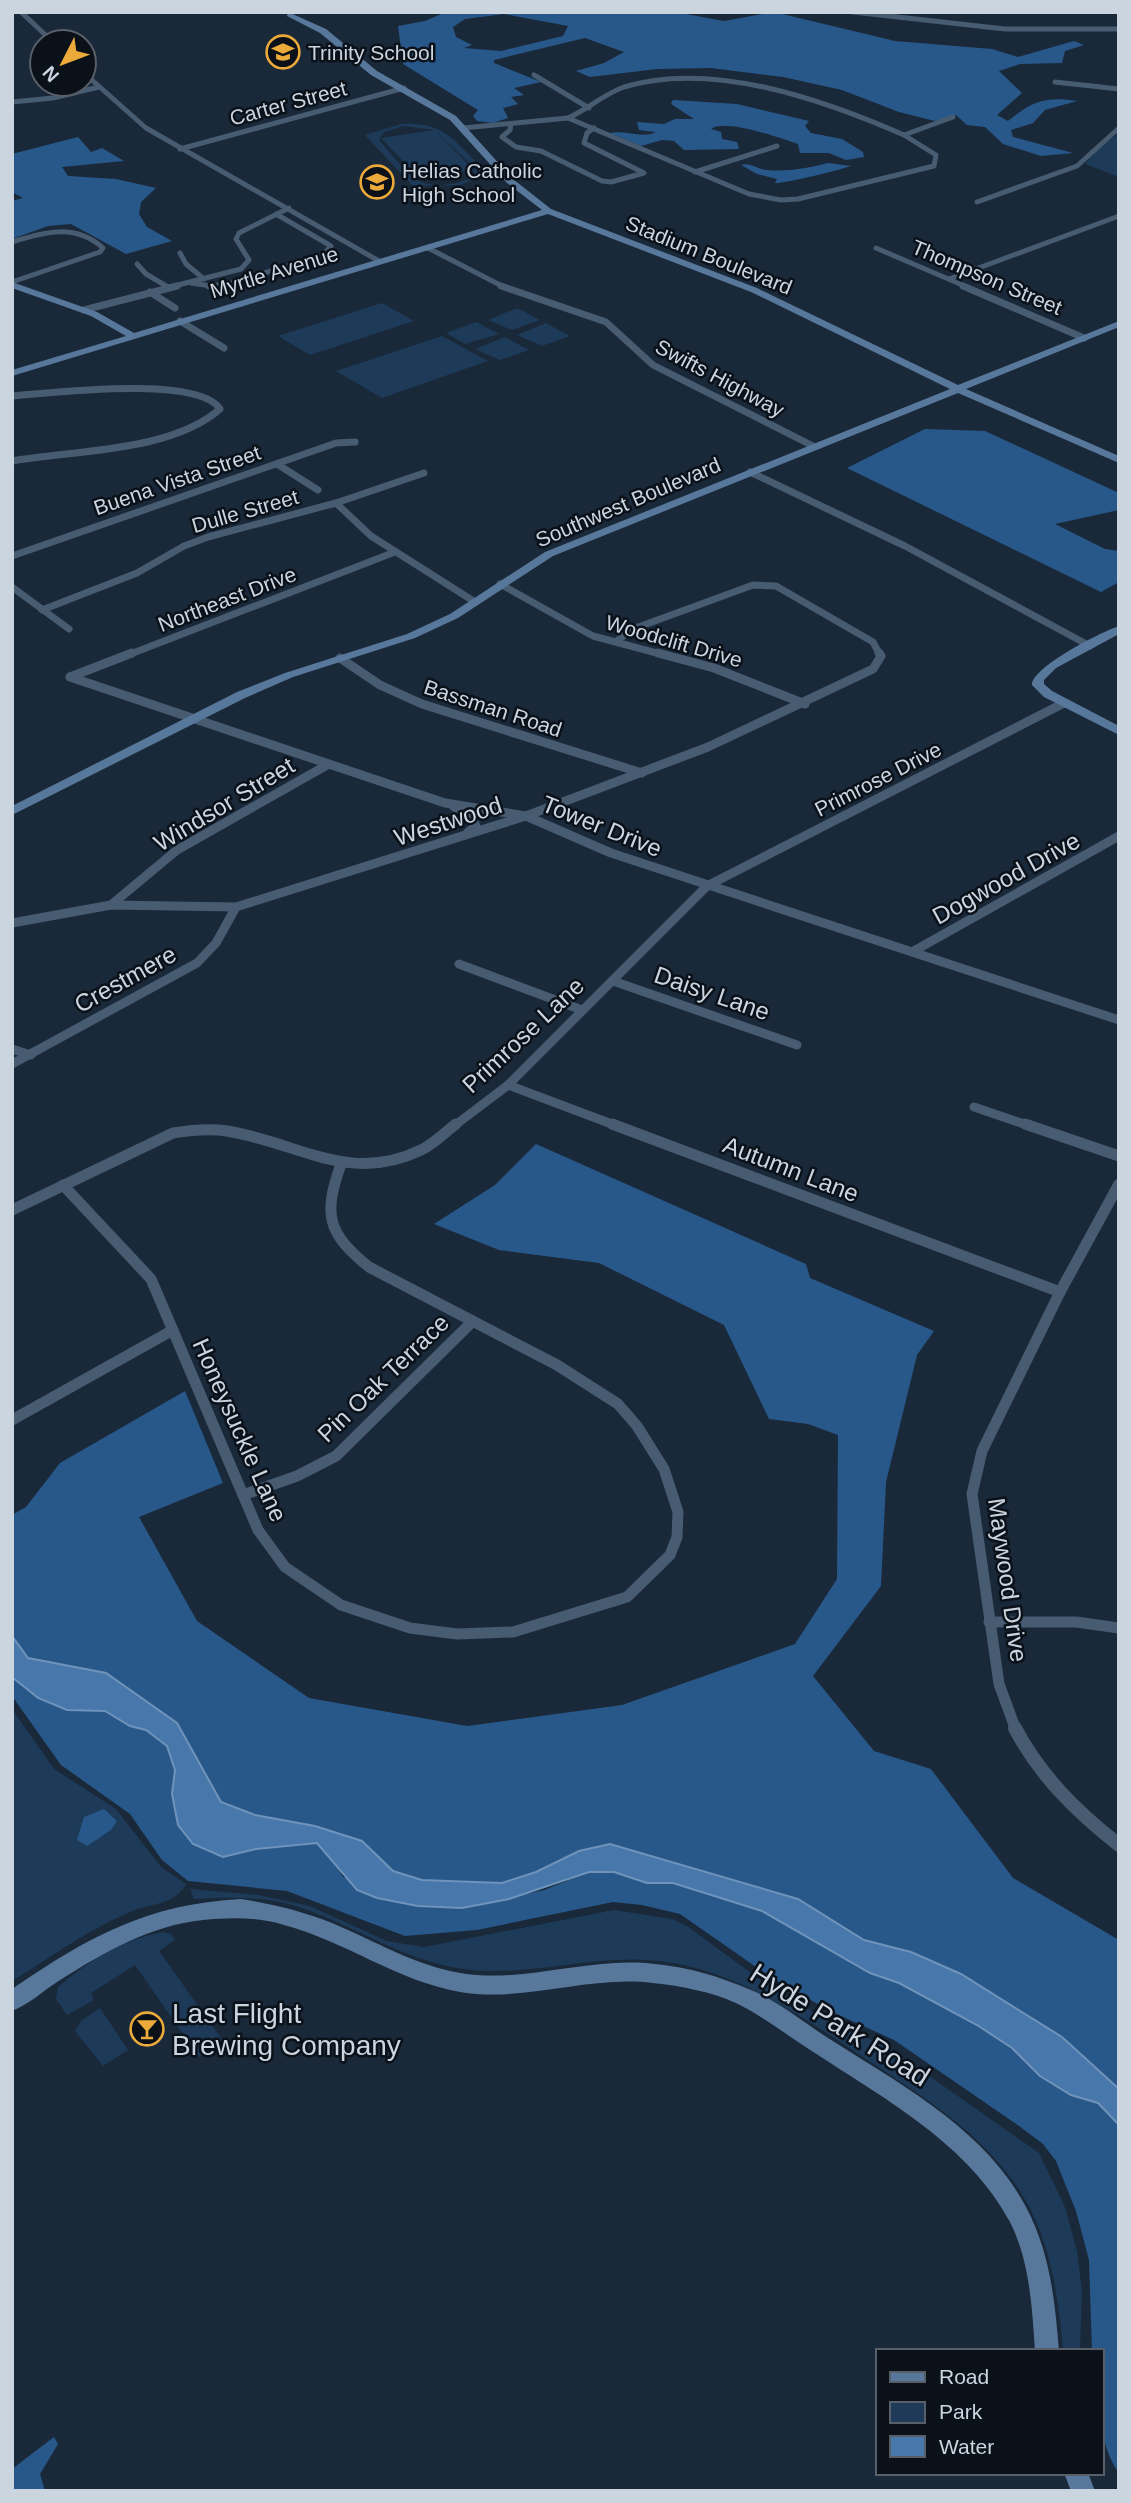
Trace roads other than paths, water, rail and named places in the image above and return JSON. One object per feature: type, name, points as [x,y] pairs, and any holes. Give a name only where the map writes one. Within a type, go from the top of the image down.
[{"type":"main road","points":[[284,13],[312,14]]},
{"type":"main road","points":[[284,13],[323,31]]},
{"type":"main road","name":"Stadium Boulevard","points":[[312,14],[323,31],[361,65],[444,112],[463,128],[510,181],[548,211],[754,290],[958,389],[1119,460]]},
{"type":"main road","name":"Myrtle Avenue","points":[[12,373],[548,211]]},
{"type":"main road","points":[[12,284],[84,310],[132,336]]},
{"type":"main road","name":"Southwest Boulevard","points":[[12,811],[192,719],[289,675],[411,636],[454,616],[549,554],[1119,324]]},
{"type":"main road","points":[[1119,628],[1052,666],[1038,679],[1042,690],[1119,730]]},
{"type":"main road","name":"Hyde Park Road","points":[[17,1998],[90,1948],[128,1930],[188,1912],[228,1909],[298,1918],[404,1967],[478,1984],[534,1983],[623,1971],[657,1973],[722,1988],[747,1998],[938,2121],[970,2150],[997,2180],[1031,2243],[1041,2277],[1047,2349]]},
{"type":"street","points":[[20,12],[38,28]]},
{"type":"street","points":[[853,12],[1005,29],[1119,29]]},
{"type":"street","points":[[534,75],[589,108]]},
{"type":"street","points":[[463,128],[568,118],[629,86],[667,81],[718,81],[838,106],[904,135],[936,155],[934,166],[798,199],[760,197],[568,118]]},
{"type":"street","points":[[1055,82],[1119,89]]},
{"type":"street","points":[[12,103],[53,98],[99,87],[146,128],[379,261]]},
{"type":"street","name":"Carter Street","points":[[180,149],[404,88]]},
{"type":"street","points":[[904,135],[953,117]]},
{"type":"street","points":[[510,124],[510,130],[502,137],[508,143],[541,151],[602,180],[611,182],[644,173],[584,143],[587,132],[594,128]]},
{"type":"street","points":[[977,202],[1061,174],[1077,166],[1090,150],[1119,128]]},
{"type":"street","points":[[695,172],[777,146]]},
{"type":"street","points":[[242,268],[249,260],[236,239],[239,233],[289,208]]},
{"type":"street","points":[[189,282],[213,288],[323,255],[331,246],[276,214]]},
{"type":"street","points":[[949,279],[1119,216]]},
{"type":"street","points":[[12,242],[63,228],[81,233],[103,248],[100,252],[12,284]]},
{"type":"street","name":"Swifts Highway","points":[[428,248],[515,293],[606,322],[618,330],[637,355],[653,365],[813,446]]},
{"type":"street","name":"Thompson Street","points":[[876,248],[1084,338]]},
{"type":"street","points":[[180,253],[186,264],[204,279]]},
{"type":"street","points":[[137,264],[146,274],[168,287]]},
{"type":"street","points":[[84,310],[242,268],[275,270]]},
{"type":"street","points":[[153,291],[178,307]]},
{"type":"street","points":[[180,321],[224,348]]},
{"type":"street","points":[[12,396],[93,388],[154,388],[207,396],[220,409],[214,418],[173,435],[12,461]]},
{"type":"street","name":"Buena Vista Street","points":[[12,556],[337,443],[355,442]]},
{"type":"street","points":[[277,464],[318,490]]},
{"type":"street","points":[[750,472],[905,546],[1090,646]]},
{"type":"street","name":"Dulle Street","points":[[42,610],[137,573],[184,546],[208,537],[336,503],[424,473]]},
{"type":"street","points":[[336,503],[371,536],[475,601]]},
{"type":"street","name":"Northeast Drive","points":[[70,677],[395,552]]},
{"type":"street","name":"Woodclift Drive","points":[[500,584],[593,636],[618,640],[714,668],[805,704]]},
{"type":"street","name":"Westwood","points":[[12,923],[111,905],[236,907],[526,816],[708,747],[873,670],[881,656],[873,642],[776,586],[753,584],[633,629],[618,640]]},
{"type":"street","points":[[12,587],[69,629]]},
{"type":"street","name":"Bassman Road","points":[[340,658],[380,685],[422,704],[526,739],[642,772]]},
{"type":"street","name":"Tower Drive","points":[[70,677],[445,803],[526,816],[611,853],[1119,1020]]},
{"type":"street","name":"Primrose Drive","points":[[707,886],[1064,703]]},
{"type":"street","name":"Windsor Street","points":[[111,905],[177,850],[327,765]]},
{"type":"street","points":[[445,803],[472,818],[476,826],[463,836]]},
{"type":"street","name":"Dogwood Drive","points":[[912,952],[1119,836]]},
{"type":"street","name":"Primrose Lane","points":[[12,1210],[139,1147],[173,1133],[200,1129],[228,1131],[341,1164],[370,1164],[422,1150],[508,1085],[707,886]]},
{"type":"street","name":"Crestmere","points":[[12,1064],[197,963],[216,943],[236,907]]},
{"type":"street","points":[[459,964],[582,1010]]},
{"type":"street","name":"Daisy Lane","points":[[613,981],[797,1045]]},
{"type":"street","points":[[12,1049],[31,1055]]},
{"type":"street","name":"Autumn Lane","points":[[508,1085],[1060,1292]]},
{"type":"street","points":[[974,1107],[1119,1156]]},
{"type":"street","name":"Honeysuckle Lane","points":[[63,1185],[126,1249],[151,1279],[258,1530],[285,1566],[341,1605],[410,1628],[457,1634],[513,1633],[627,1597],[670,1555],[677,1537],[678,1512],[664,1469],[637,1426],[618,1404],[557,1364],[369,1267],[344,1247],[328,1217],[330,1192],[341,1164]]},
{"type":"street","name":"Maywood Drive","points":[[1119,1184],[1060,1292],[982,1451],[971,1494],[999,1685],[1016,1730],[1036,1762],[1078,1813],[1119,1845]]},
{"type":"street","name":"Pin Oak Terrace","points":[[243,1495],[297,1476],[336,1456],[473,1321]]},
{"type":"street","points":[[12,1420],[173,1330]]},
{"type":"street","points":[[989,1622],[1076,1622],[1119,1628]]},
{"type":"water","points":[[12,1636],[28,1658],[106,1673],[177,1723],[221,1802],[255,1815],[315,1826],[362,1841],[393,1871],[422,1880],[502,1883],[536,1872],[579,1851],[610,1844],[798,1899],[864,1940],[911,1952],[961,1974],[1062,2037],[1119,2089],[1119,2125],[1098,2103],[1071,2095],[1040,2076],[1012,2048],[977,2025],[899,1983],[870,1973],[762,1911],[673,1883],[647,1883],[614,1872],[589,1872],[509,1899],[462,1908],[418,1906],[377,1898],[357,1890],[317,1843],[256,1849],[223,1857],[193,1844],[178,1825],[172,1794],[175,1770],[167,1746],[146,1730],[130,1726],[105,1711],[67,1710],[38,1698],[12,1677]]},
{"type":"place","name":"Trinity School","points":[[283,52]]},
{"type":"place","name":"Helias Catholic High School","points":[[377,182]]},
{"type":"place","name":"Last Flight Brewing Company","points":[[147,2029]]}]
